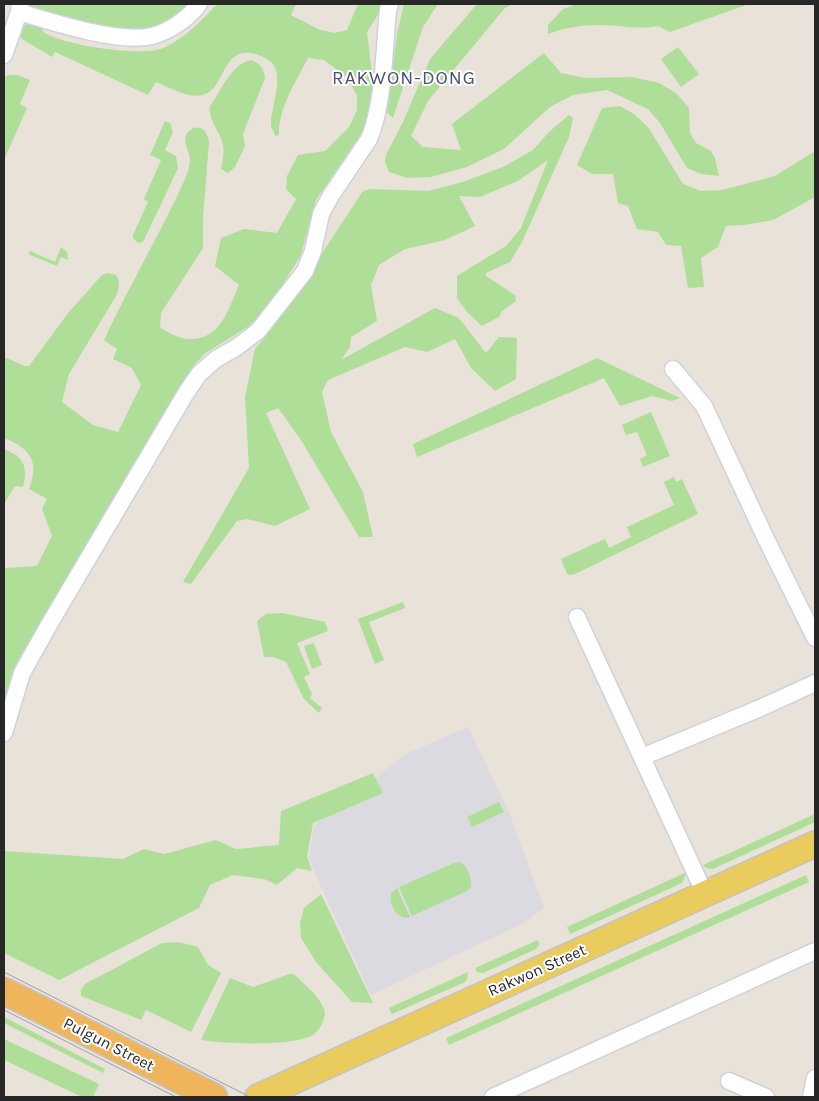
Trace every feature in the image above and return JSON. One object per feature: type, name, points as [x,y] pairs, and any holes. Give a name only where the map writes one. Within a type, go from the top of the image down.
[{"type":"highway","name":"Pulgun Street","points":[[4,991],[214,1097]]},
{"type":"main road","name":"Rakwon Street","points":[[258,1097],[815,844]]},
{"type":"street","points":[[4,54],[20,8],[59,24],[100,34],[130,37],[150,36],[173,27],[199,4]]},
{"type":"street","points":[[4,733],[22,673],[186,393],[199,374],[216,359],[237,347],[258,331],[305,271],[313,250],[321,214],[373,130],[380,90],[390,4]]},
{"type":"street","points":[[673,368],[704,406],[815,638]]},
{"type":"street","points":[[577,617],[704,894]]},
{"type":"street","points":[[642,757],[815,683]]},
{"type":"street","points":[[493,1097],[815,951]]},
{"type":"street","points":[[810,1097],[815,1078]]},
{"type":"street","points":[[729,1081],[766,1097]]},
{"type":"shaded area","points":[[468,727],[509,812],[544,908],[524,923],[371,995],[309,857],[314,825],[406,754]]},
{"type":"green space","points":[[25,4],[190,4],[177,18],[144,32],[119,30],[38,16]]},
{"type":"green space","points":[[217,4],[296,4],[291,15],[318,29],[334,33],[347,30],[358,4],[379,4],[379,13],[367,32],[373,82],[365,128],[316,200],[301,255],[267,310],[246,328],[204,354],[191,369],[18,660],[6,700],[4,722],[5,568],[37,566],[52,536],[42,509],[47,499],[29,489],[33,463],[26,451],[4,438],[4,357],[29,366],[69,312],[102,275],[108,273],[116,275],[119,286],[116,296],[69,374],[62,402],[93,425],[118,432],[141,385],[132,368],[113,359],[117,349],[104,340],[185,179],[190,160],[185,142],[186,134],[193,128],[203,129],[209,142],[203,218],[203,248],[161,313],[160,328],[177,337],[188,339],[208,335],[216,329],[227,313],[239,285],[215,266],[221,238],[244,229],[277,233],[296,199],[286,189],[287,176],[298,155],[325,151],[349,127],[357,110],[357,96],[348,78],[324,60],[308,58],[293,86],[281,115],[279,135],[275,136],[271,126],[271,119],[277,84],[276,69],[272,63],[262,56],[244,53],[236,56],[230,61],[216,85],[203,95],[185,94],[156,82],[148,95],[55,52],[52,57],[22,39],[19,35],[22,26],[28,24],[43,29],[43,32],[53,37],[81,45],[115,50],[156,50],[164,48],[181,38]]},
{"type":"green space","points":[[404,4],[438,4],[423,27],[393,118],[387,113],[397,34]]},
{"type":"green space","points":[[477,4],[512,4],[504,9],[428,101],[411,136],[423,147],[461,150],[452,124],[544,53],[561,73],[585,78],[632,77],[659,83],[676,93],[689,108],[690,133],[696,143],[711,151],[715,158],[719,176],[701,174],[687,168],[660,123],[648,109],[607,90],[573,95],[550,107],[504,149],[467,167],[431,177],[407,178],[389,172],[385,162],[386,155],[403,122],[430,59]]},
{"type":"green space","points":[[578,4],[749,4],[670,32],[658,26],[599,25],[573,27],[548,34],[548,25],[563,9]]},
{"type":"green space","points":[[678,47],[699,74],[681,87],[661,59]]},
{"type":"green space","points":[[251,60],[261,66],[265,78],[243,134],[245,146],[235,167],[228,173],[221,169],[223,145],[212,120],[210,106],[232,72]]},
{"type":"green space","points":[[8,75],[17,75],[30,80],[20,104],[27,108],[5,158],[4,78]]},
{"type":"green space","points":[[620,106],[634,114],[648,127],[683,184],[701,191],[722,190],[775,176],[815,151],[815,197],[773,220],[726,226],[718,247],[701,258],[704,287],[688,288],[681,246],[666,245],[658,232],[637,229],[628,206],[618,203],[613,174],[592,174],[577,165],[602,108]]},
{"type":"green space","points":[[569,115],[573,118],[569,137],[522,242],[510,262],[486,273],[486,276],[515,295],[516,301],[502,311],[499,317],[482,326],[467,312],[457,298],[457,276],[506,246],[521,228],[548,160],[518,181],[480,197],[459,196],[475,226],[445,240],[405,249],[379,265],[371,285],[377,321],[351,337],[350,347],[341,360],[435,308],[459,318],[486,353],[499,337],[517,338],[516,379],[495,391],[471,368],[455,339],[427,352],[405,347],[328,380],[322,392],[331,432],[363,492],[373,537],[359,537],[301,440],[278,408],[266,413],[310,509],[275,526],[247,519],[237,521],[191,584],[183,582],[249,468],[245,397],[255,349],[274,326],[363,191],[371,189],[428,191],[463,182],[505,166],[533,150],[550,131]]},
{"type":"green space","points":[[165,121],[170,123],[173,132],[165,150],[176,156],[178,168],[144,240],[138,243],[133,238],[133,235],[148,202],[144,199],[161,160],[150,155]]},
{"type":"green space","points":[[61,247],[67,252],[68,260],[61,257],[57,266],[28,254],[30,251],[55,262]]},
{"type":"green space","points":[[597,358],[680,398],[672,401],[652,396],[620,406],[604,378],[417,457],[413,444]]},
{"type":"green space","points":[[651,412],[670,456],[643,467],[640,459],[647,455],[637,432],[626,435],[622,425]]},
{"type":"green space","points":[[4,449],[20,459],[25,473],[23,487],[15,486],[4,504]]},
{"type":"green space","points":[[674,477],[676,482],[682,479],[698,514],[575,574],[567,574],[561,559],[605,539],[609,548],[631,537],[627,527],[674,505],[664,482]]},
{"type":"green space","points":[[403,602],[405,608],[369,622],[384,660],[375,664],[358,619]]},
{"type":"green space","points":[[282,613],[325,622],[328,631],[297,643],[310,674],[304,677],[312,694],[310,698],[322,708],[319,713],[304,699],[286,662],[273,657],[264,657],[257,621],[266,614]]},
{"type":"green space","points":[[314,643],[322,665],[312,669],[304,646]]},
{"type":"green space","points":[[373,773],[383,793],[313,823],[307,856],[312,871],[297,868],[277,885],[264,879],[233,875],[210,885],[199,908],[59,980],[4,953],[4,851],[123,859],[144,849],[164,854],[216,840],[236,849],[279,845],[281,811]]},
{"type":"green space","points":[[499,802],[504,812],[472,827],[467,817]]},
{"type":"green space","points":[[815,814],[815,822],[713,869],[706,868],[703,865]]},
{"type":"green space","points":[[460,862],[469,873],[471,887],[467,891],[412,916],[399,887]]},
{"type":"green space","points":[[687,872],[682,883],[570,934],[567,927]]},
{"type":"green space","points":[[806,875],[809,882],[449,1045],[446,1038]]},
{"type":"green space","points":[[397,888],[410,917],[397,914],[392,907],[391,893]]},
{"type":"green space","points":[[321,894],[373,1003],[352,1002],[316,962],[301,938],[300,923],[304,908]]},
{"type":"green space","points":[[538,940],[539,945],[536,949],[483,973],[477,972],[475,968]]},
{"type":"green space","points":[[178,942],[198,947],[208,965],[221,973],[191,1032],[146,1010],[141,1020],[81,996],[81,990],[85,984],[162,943]]},
{"type":"green space","points":[[468,972],[465,982],[392,1014],[389,1008]]},
{"type":"green space","points":[[289,974],[294,974],[308,988],[324,1009],[325,1015],[322,1024],[313,1035],[298,1040],[271,1043],[201,1040],[230,978],[253,987]]},
{"type":"green space","points":[[4,1017],[105,1069],[103,1073],[4,1023]]},
{"type":"green space","points":[[4,1039],[99,1084],[93,1097],[82,1097],[4,1060]]},
{"type":"tram line","points":[[4,972],[250,1097]]},
{"type":"tram line","points":[[4,1010],[176,1097]]},
{"type":"district","name":"RAKWON-DONG","points":[[404,78]]}]
